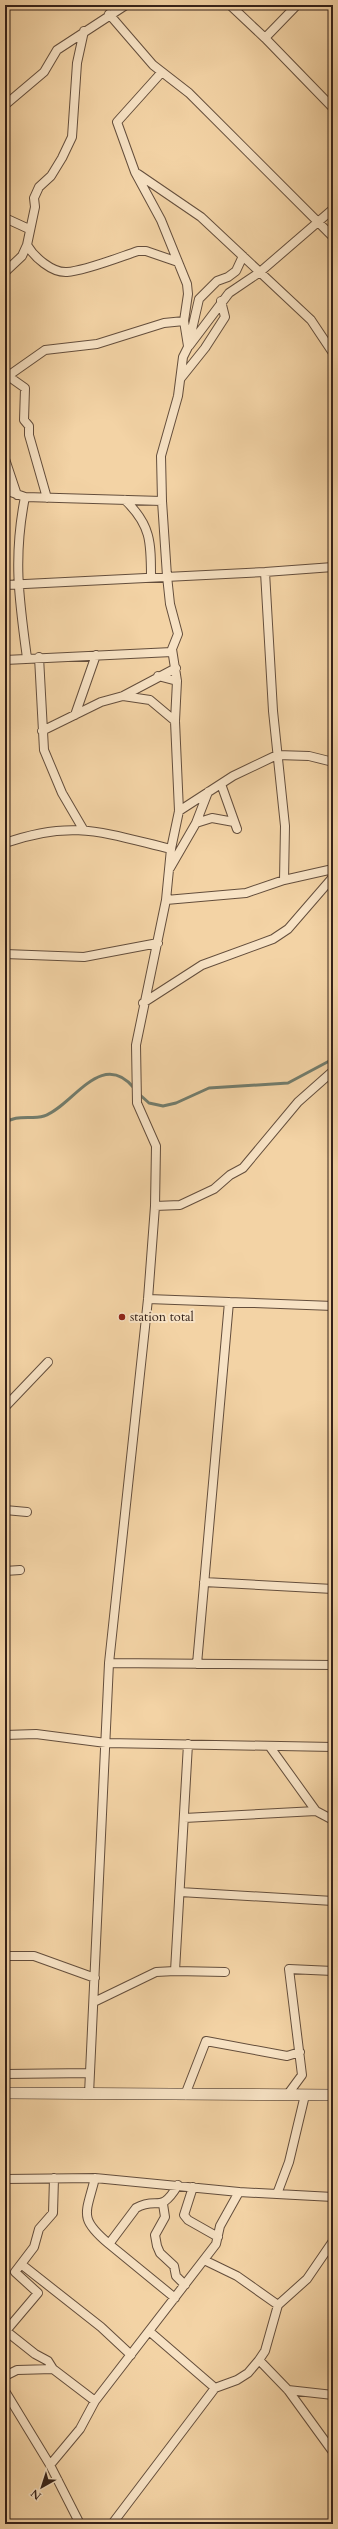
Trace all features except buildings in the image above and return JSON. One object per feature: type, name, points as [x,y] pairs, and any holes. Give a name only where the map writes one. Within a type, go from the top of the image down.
[{"type":"street","points":[[5,106],[44,72],[57,50],[109,14],[126,5]]},
{"type":"street","points":[[230,5],[265,38],[333,108]]},
{"type":"street","points":[[265,38],[297,5]]},
{"type":"street","points":[[109,14],[161,73],[189,93],[316,222],[333,237]]},
{"type":"street","points":[[5,272],[22,256],[27,245],[37,193],[62,158],[72,138],[77,64],[84,32]]},
{"type":"street","points":[[161,73],[117,122],[135,172],[161,220],[187,284],[188,294],[184,321],[188,347]]},
{"type":"street","points":[[135,172],[201,217],[311,320],[333,353]]},
{"type":"street","points":[[188,347],[221,301],[260,272],[333,208]]},
{"type":"street","points":[[5,218],[29,229]]},
{"type":"street","points":[[27,245],[43,262],[62,272],[73,271],[138,251],[146,251],[178,262]]},
{"type":"street","points":[[89,2094],[109,1663],[148,1299],[155,1206],[156,1146],[137,1103],[136,1045],[143,1003],[158,943],[166,900],[171,849],[179,811],[175,721],[177,681],[176,668],[172,652],[178,634],[170,604],[167,576],[162,501],[161,456],[178,396],[184,357],[202,294],[217,281],[228,277],[236,270],[243,256]]},
{"type":"street","points":[[181,378],[205,348],[225,316],[221,301]]},
{"type":"street","points":[[47,498],[29,435],[28,426],[24,420],[25,388],[7,375],[46,350],[97,344],[164,323],[184,321]]},
{"type":"street","points":[[5,459],[21,496],[18,584],[27,658]]},
{"type":"street","points":[[5,490],[21,496],[47,498],[162,501]]},
{"type":"street","points":[[125,500],[140,514],[150,542],[151,577]]},
{"type":"street","points":[[150,542],[164,541]]},
{"type":"street","points":[[5,585],[265,572],[333,566]]},
{"type":"street","points":[[265,572],[266,619],[277,755],[285,826],[284,880]]},
{"type":"street","points":[[5,660],[172,652]]},
{"type":"street","points":[[75,715],[96,655]]},
{"type":"street","points":[[39,658],[44,750],[62,793],[83,829]]},
{"type":"street","points":[[42,731],[113,698],[123,696],[158,676],[176,668]]},
{"type":"street","points":[[158,676],[177,681]]},
{"type":"street","points":[[123,696],[150,700],[175,721]]},
{"type":"street","points":[[179,811],[244,770],[277,755],[309,756],[333,762]]},
{"type":"street","points":[[196,823],[212,818],[235,826],[221,784]]},
{"type":"street","points":[[169,870],[196,823],[208,792]]},
{"type":"street","points":[[5,843],[46,831],[83,829],[171,849]]},
{"type":"street","points":[[166,900],[246,894],[284,880],[333,869]]},
{"type":"street","points":[[143,1003],[202,965],[278,936],[288,929],[333,877]]},
{"type":"street","points":[[5,954],[84,957],[158,943]]},
{"type":"street","points":[[155,1206],[180,1205],[214,1189],[230,1175],[243,1168],[298,1102],[333,1072]]},
{"type":"street","points":[[148,1299],[333,1306]]},
{"type":"street","points":[[197,1664],[229,1302]]},
{"type":"street","points":[[5,1407],[48,1362]]},
{"type":"street","points":[[5,1510],[27,1512]]},
{"type":"street","points":[[5,1571],[20,1570]]},
{"type":"street","points":[[204,1582],[333,1589]]},
{"type":"street","points":[[109,1663],[333,1665]]},
{"type":"street","points":[[5,1735],[36,1734],[106,1743],[333,1747]]},
{"type":"street","points":[[175,1971],[188,1744]]},
{"type":"street","points":[[270,1747],[316,1810],[333,1820]]},
{"type":"street","points":[[184,1818],[316,1810]]},
{"type":"street","points":[[180,1892],[333,1901]]},
{"type":"street","points":[[5,1956],[34,1956],[95,1978]]},
{"type":"street","points":[[288,2094],[302,2075],[289,1968],[333,1972]]},
{"type":"street","points":[[94,2002],[156,1972],[225,1972]]},
{"type":"street","points":[[185,2095],[206,2041],[286,2056],[300,2052]]},
{"type":"street","points":[[5,2074],[90,2073]]},
{"type":"street","points":[[5,2093],[333,2095]]},
{"type":"street","points":[[277,2194],[289,2162],[305,2095]]},
{"type":"street","points":[[38,2292],[16,2274],[21,2264],[34,2247],[39,2229],[53,2213],[54,2178]]},
{"type":"street","points":[[6,2179],[95,2178],[240,2192],[333,2197]]},
{"type":"street","points":[[95,2178],[87,2218],[92,2230],[175,2298]]},
{"type":"street","points":[[109,2244],[136,2208],[163,2204],[178,2185]]},
{"type":"street","points":[[193,2187],[184,2215],[188,2220],[218,2237]]},
{"type":"street","points":[[50,2465],[80,2429],[96,2401],[204,2260],[218,2237],[220,2226],[240,2192]]},
{"type":"street","points":[[163,2204],[165,2217],[155,2235],[157,2246],[160,2253],[174,2266],[176,2276],[185,2285]]},
{"type":"street","points":[[112,2524],[215,2388],[238,2380],[248,2373],[259,2360],[265,2351],[278,2305],[308,2279],[333,2241]]},
{"type":"street","points":[[204,2260],[237,2276],[278,2305]]},
{"type":"street","points":[[21,2264],[101,2327],[131,2355]]},
{"type":"street","points":[[45,2283],[5,2331],[35,2354],[48,2361],[53,2369],[96,2401]]},
{"type":"street","points":[[149,2332],[215,2388]]},
{"type":"street","points":[[259,2360],[288,2390],[333,2452]]},
{"type":"street","points":[[5,2376],[17,2370],[53,2369]]},
{"type":"street","points":[[288,2390],[333,2395]]},
{"type":"street","points":[[5,2391],[50,2465],[80,2524]]},
{"type":"waterway","points":[[139,1094],[149,1103],[163,1106],[176,1103],[209,1088],[288,1083],[333,1059]]},
{"type":"waterway","points":[[5,1123],[9,1120],[19,1118],[44,1116],[55,1111],[87,1084],[98,1077],[110,1074],[122,1077],[134,1088]]},
{"type":"place","name":"station total","points":[[122,1317]]}]
